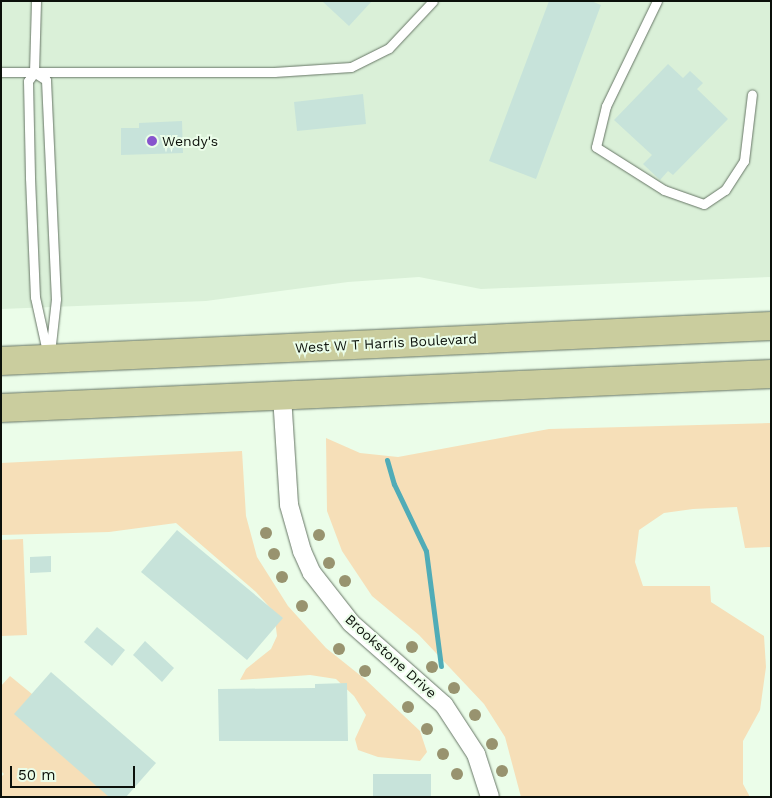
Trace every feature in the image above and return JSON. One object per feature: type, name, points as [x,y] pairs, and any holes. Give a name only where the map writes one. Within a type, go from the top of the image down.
[{"type":"main road","name":"West W T Harris Boulevard","points":[[1,361],[771,326]]},
{"type":"main road","points":[[690,377],[771,366]]},
{"type":"main road","points":[[1,408],[771,374]]},
{"type":"street","name":"Brookstone Drive","points":[[282,396],[289,505],[302,551],[312,573],[351,623],[444,705],[476,754],[490,797]]},
{"type":"lane","points":[[36,1],[34,73],[28,81],[35,297],[49,359]]},
{"type":"lane","points":[[1,72],[274,72],[351,68],[389,48],[433,1]]},
{"type":"lane","points":[[657,1],[606,106],[596,147],[664,190],[704,204],[725,190],[744,160],[752,94]]},
{"type":"lane","points":[[34,73],[46,80],[56,300],[49,359]]},
{"type":"shaded area","points":[[1,1],[771,1],[771,277],[481,289],[419,277],[348,282],[206,301],[1,309]]},
{"type":"shaded area","points":[[771,423],[771,547],[745,548],[737,507],[693,509],[664,513],[639,530],[635,562],[643,586],[710,586],[711,602],[764,636],[766,667],[760,710],[743,741],[743,784],[750,797],[521,797],[505,737],[484,704],[419,635],[372,596],[342,551],[327,511],[326,438],[360,453],[398,457],[549,429]]},
{"type":"shaded area","points":[[242,451],[246,516],[257,557],[288,606],[326,648],[366,680],[420,731],[427,752],[420,761],[378,757],[358,750],[355,739],[366,715],[354,696],[336,679],[310,675],[240,680],[246,669],[271,649],[277,636],[274,612],[256,592],[176,523],[109,532],[1,535],[1,463]]},
{"type":"shaded area","points":[[23,539],[27,635],[1,636],[1,540]]},
{"type":"shaded area","points":[[10,676],[32,694],[109,797],[1,797],[1,777],[4,774],[1,771],[1,686]]},
{"type":"building","points":[[322,1],[372,1],[349,26]]},
{"type":"building","points":[[549,1],[591,1],[601,5],[536,179],[489,161]]},
{"type":"building","points":[[668,64],[683,78],[690,71],[703,83],[697,89],[728,119],[673,175],[668,171],[660,180],[643,164],[652,155],[614,120]]},
{"type":"building","points":[[363,94],[366,124],[297,131],[294,102]]},
{"type":"building","name":"Wendy's","points":[[182,121],[183,153],[121,155],[121,128],[139,128],[139,123]]},
{"type":"building","points":[[177,530],[283,618],[247,660],[141,572]]},
{"type":"building","points":[[51,556],[51,572],[30,573],[30,557]]},
{"type":"building","points":[[97,627],[125,650],[112,666],[84,642]]},
{"type":"building","points":[[145,641],[174,668],[162,682],[133,655]]},
{"type":"building","points":[[51,672],[156,763],[126,797],[109,797],[14,714]]},
{"type":"building","points":[[347,683],[348,741],[219,741],[218,689],[315,688],[315,684]]},
{"type":"building","points":[[373,774],[431,774],[431,797],[373,797]]},
{"type":"waterway","points":[[387,460],[394,484],[426,551],[441,666]]},
{"type":"place","name":"Wendy's","points":[[152,141]]}]
